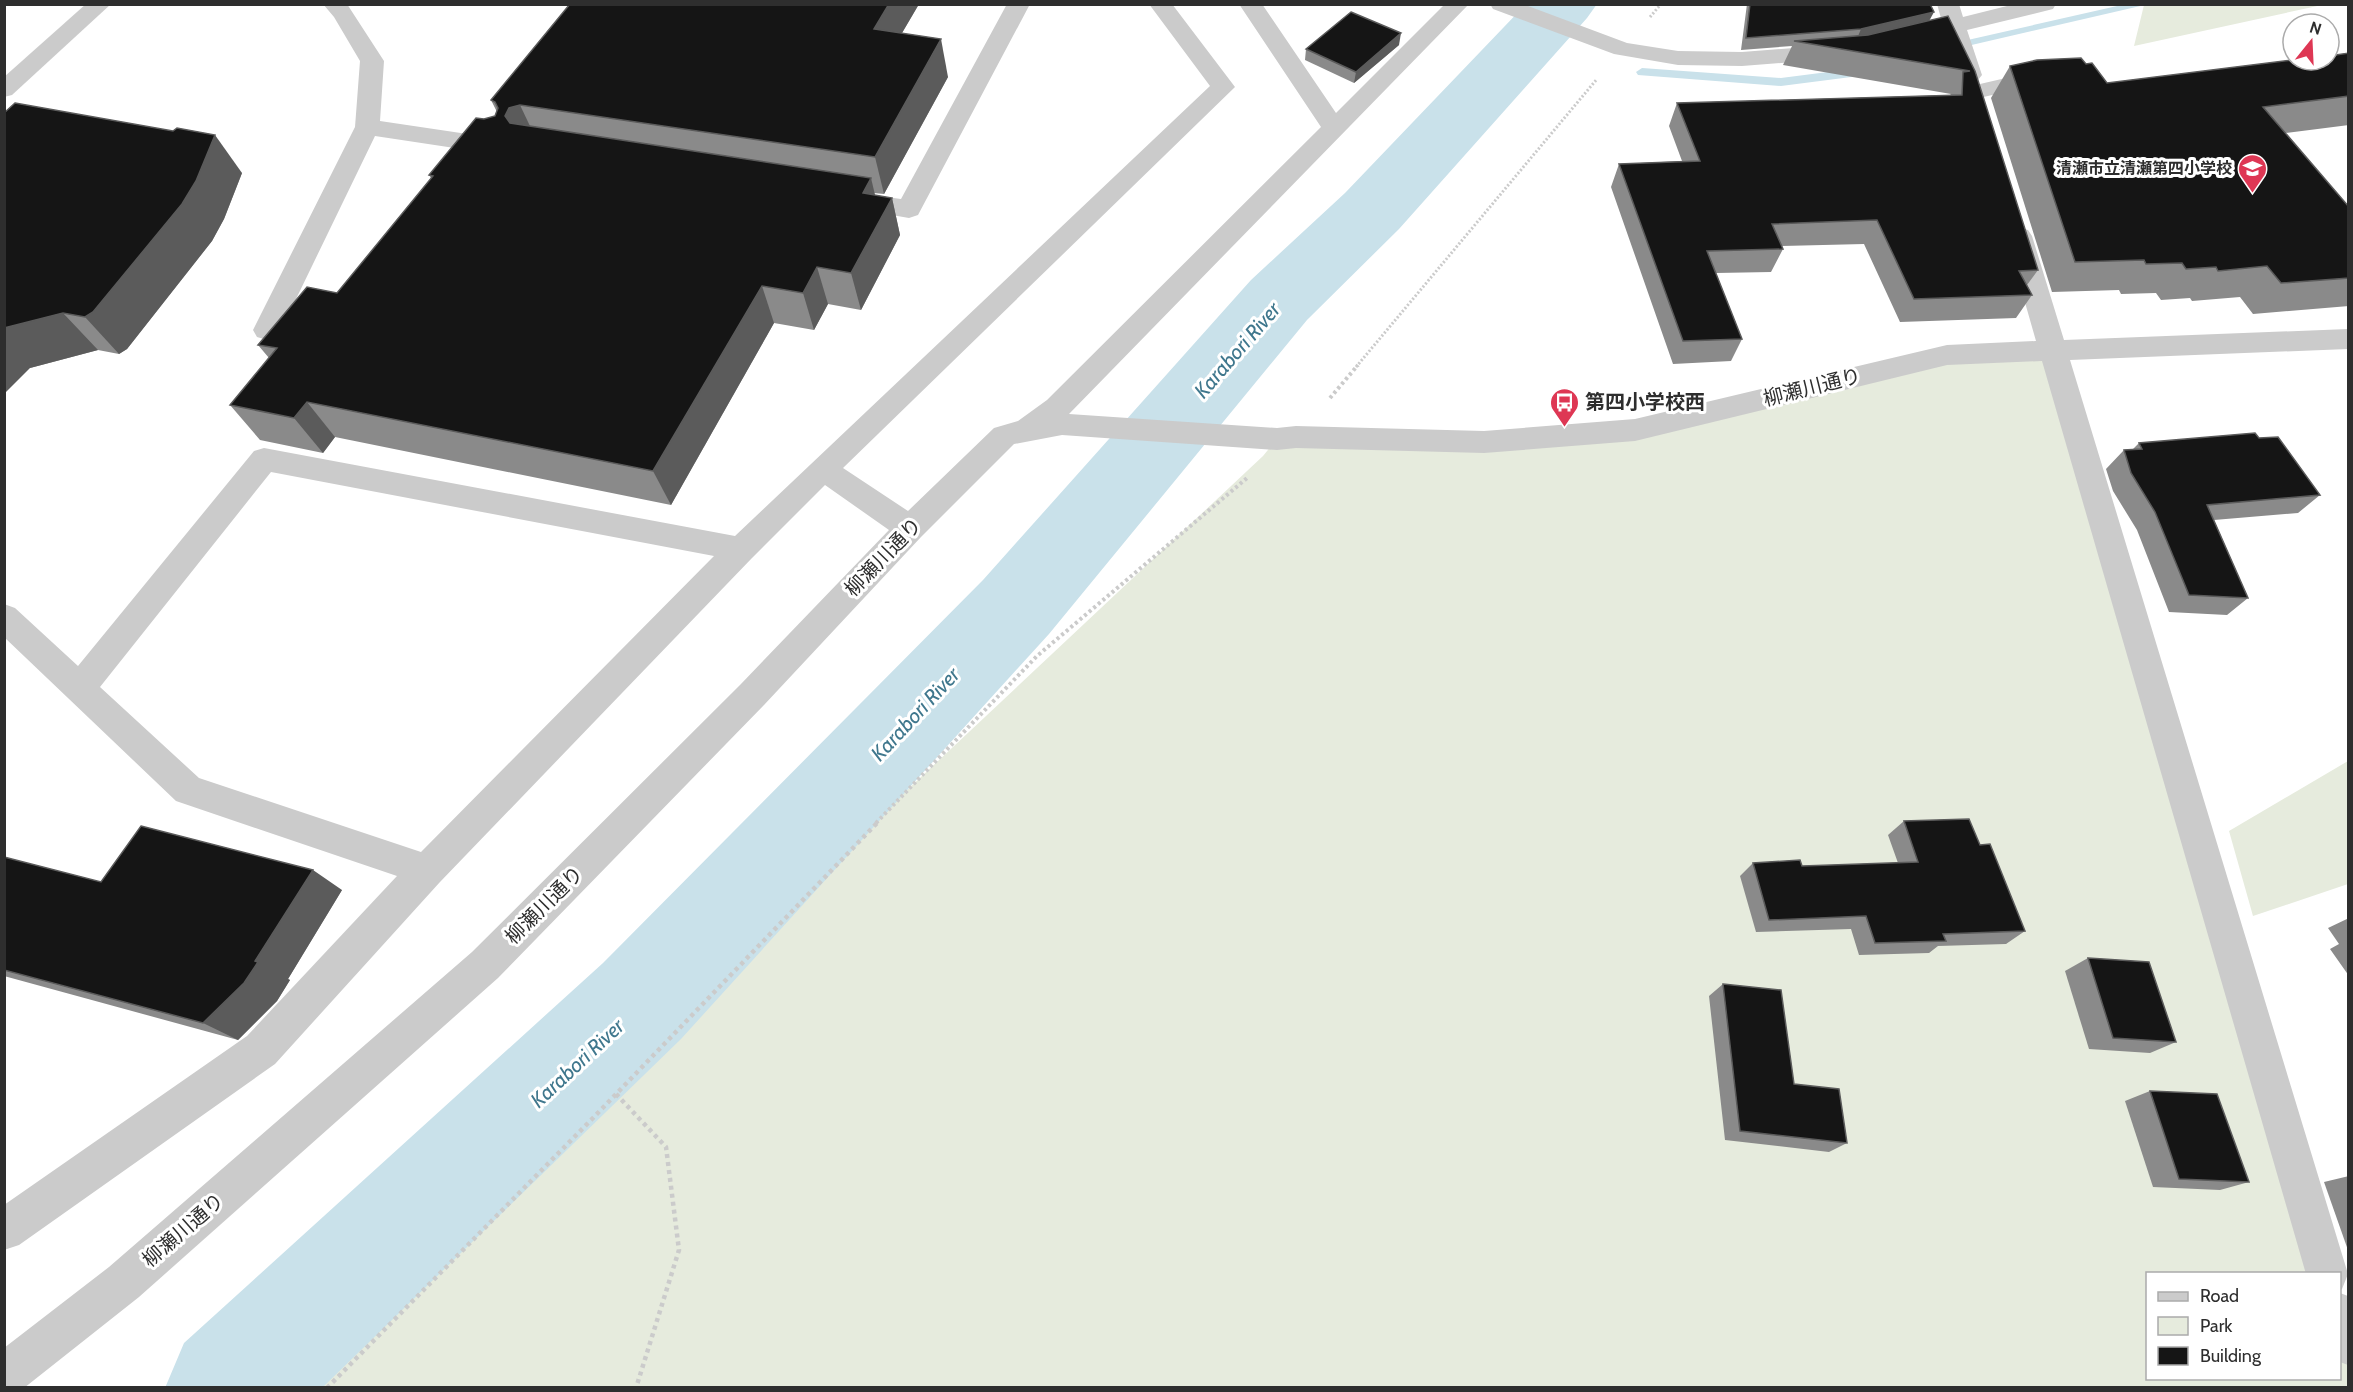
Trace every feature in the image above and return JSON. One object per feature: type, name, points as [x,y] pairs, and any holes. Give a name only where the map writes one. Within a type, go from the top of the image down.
[{"type":"street","points":[[4,90],[100,4]]},
{"type":"street","points":[[267,330],[367,127],[372,61],[343,13],[334,4]]},
{"type":"street","points":[[828,196],[909,208],[1019,4]]},
{"type":"street","points":[[4,1230],[261,1050],[427,870],[741,549],[1223,87],[1160,4]]},
{"type":"street","points":[[1250,4],[1335,129]]},
{"type":"street","points":[[1026,429],[1057,408],[1458,4]]},
{"type":"street","points":[[1501,4],[1622,49],[1678,58],[1742,59],[1856,50]]},
{"type":"street","points":[[1911,37],[1956,30],[2045,4]]},
{"type":"street","points":[[1956,30],[1978,103],[2066,72]]},
{"type":"street","points":[[367,127],[503,147]]},
{"type":"street","points":[[2013,217],[2326,1272]]},
{"type":"street","name":"柳瀬川通り","points":[[4,1376],[124,1282],[486,964],[752,695],[910,528],[1005,436],[1026,429],[1062,424],[1287,438],[1484,442],[1635,430],[1947,355],[2349,339]]},
{"type":"street","points":[[80,688],[264,459],[741,549]]},
{"type":"street","points":[[823,469],[910,528]]},
{"type":"street","points":[[4,617],[188,790],[427,870]]},
{"type":"street","points":[[2341,1317],[2349,1344]]},
{"type":"path","points":[[327,1388],[616,1094],[1037,656],[1287,438],[1661,4]]},
{"type":"path","points":[[616,1094],[666,1148],[679,1250],[636,1388]]},
{"type":"green space","points":[[2144,4],[2322,5],[2281,12],[2281,14],[2134,46]]},
{"type":"green space","points":[[2054,352],[2327,1272],[2146,1272],[2146,1380],[2341,1380],[2341,1318],[2348,1344],[2348,1388],[270,1388],[1263,456],[1277,439],[1635,430],[1947,355]]},
{"type":"green space","points":[[2348,761],[2348,884],[2253,916],[2229,831]]},
{"type":"building","points":[[570,4],[889,4],[874,29],[941,39],[875,157],[520,105],[509,108],[505,116],[510,123],[871,178],[863,193],[892,198],[851,273],[817,267],[803,293],[762,286],[653,471],[307,402],[294,418],[230,405],[277,348],[258,345],[307,287],[337,293],[433,176],[429,175],[476,118],[484,119],[495,116],[498,108],[491,100]]},
{"type":"building","points":[[1750,4],[1930,4],[1934,12],[1861,29],[1746,38]]},
{"type":"building","points":[[1351,12],[1401,33],[1356,72],[1306,49]]},
{"type":"building","points":[[1948,16],[1975,71],[2038,270],[2019,271],[2032,295],[1914,299],[1877,220],[1772,224],[1783,249],[1707,251],[1742,339],[1683,341],[1619,164],[1700,161],[1677,103],[1962,95],[1963,72],[1970,71],[1794,41],[1868,35]]},
{"type":"building","name":"清瀬市立清瀬第四小学校","points":[[2349,53],[2349,96],[2263,107],[2349,207],[2349,278],[2281,283],[2267,266],[2218,271],[2216,267],[2186,269],[2182,263],[2146,264],[2144,260],[2075,262],[2010,66],[2037,60],[2081,58],[2086,64],[2092,63],[2107,83],[2281,61],[2281,72],[2341,72],[2341,54]]},
{"type":"building","points":[[15,103],[173,131],[177,128],[215,135],[196,181],[182,204],[93,312],[85,317],[63,313],[4,328],[4,113]]},
{"type":"building","points":[[2255,433],[2259,438],[2278,437],[2320,495],[2207,505],[2248,598],[2189,595],[2155,512],[2131,473],[2124,450],[2142,449],[2139,443]]},
{"type":"building","points":[[1969,819],[1980,845],[1990,844],[2025,931],[1943,934],[1946,941],[1875,943],[1866,916],[1769,920],[1753,863],[1800,860],[1802,866],[1918,862],[1904,821]]},
{"type":"building","points":[[141,826],[313,870],[255,961],[258,962],[244,983],[203,1023],[4,970],[4,857],[101,882]]},
{"type":"building","points":[[2088,958],[2149,962],[2176,1042],[2113,1038]]},
{"type":"building","points":[[1723,984],[1781,990],[1794,1084],[1839,1089],[1847,1143],[1740,1131]]},
{"type":"building","points":[[2150,1091],[2217,1094],[2249,1182],[2179,1179]]},
{"type":"waterway","name":"Karabori River","points":[[229,1388],[642,1001],[1016,607],[1279,300],[1372,211],[1564,4]]},
{"type":"waterway","points":[[1950,47],[2144,4]]},
{"type":"waterway","points":[[1642,72],[1781,82],[1859,72]]},
{"type":"place","name":"清瀬市立清瀬第四小学校","points":[[2253,194]]},
{"type":"place","name":"第四小学校西","points":[[1564,428]]}]
